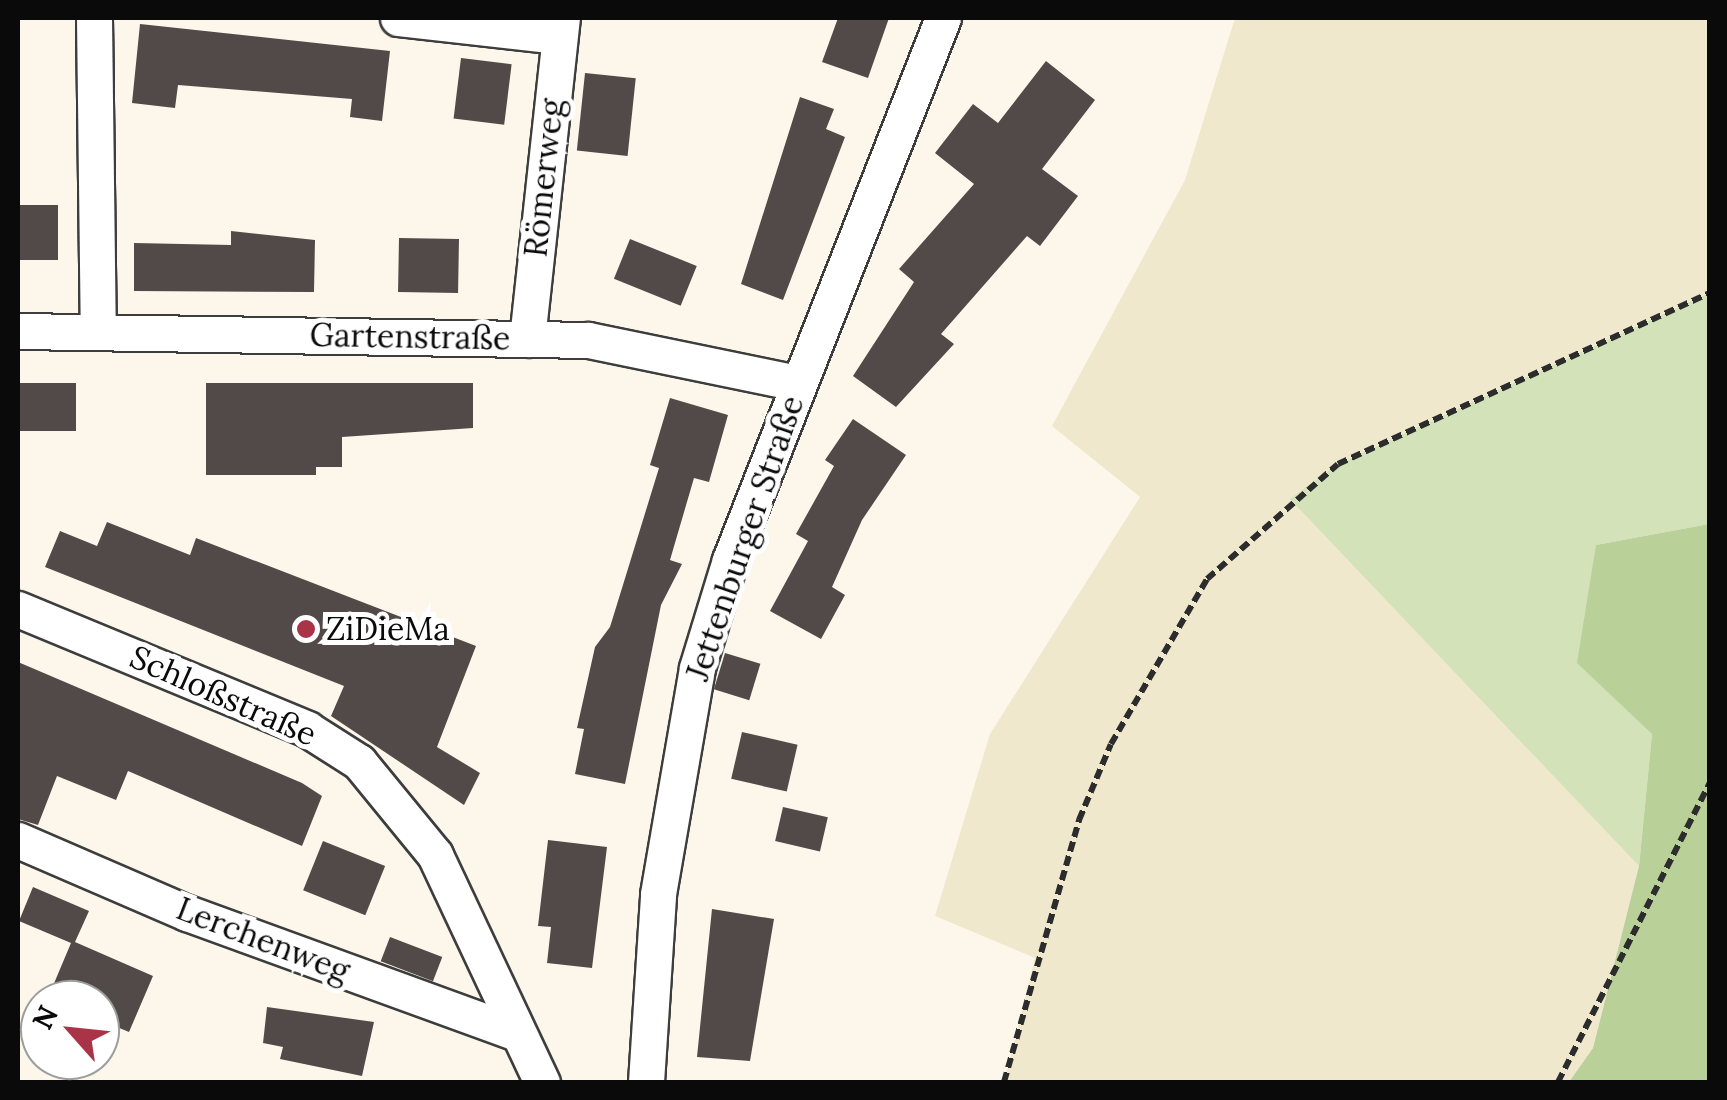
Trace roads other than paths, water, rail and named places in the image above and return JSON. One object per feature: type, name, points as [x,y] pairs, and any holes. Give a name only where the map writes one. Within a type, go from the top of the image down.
[{"type":"street","points":[[94,18],[98,330]]},
{"type":"street","points":[[398,18],[561,27]]},
{"type":"street","name":"Jettenburger Straße","points":[[646,1082],[658,894],[697,668],[798,383],[943,18]]},
{"type":"street","name":"Römerweg","points":[[527,339],[561,27]]},
{"type":"street","name":"Gartenstraße","points":[[18,331],[527,339],[646,347],[798,383]]},
{"type":"street","name":"Schloßstraße","points":[[18,609],[307,729],[359,762],[436,855],[512,1031],[542,1082]]},
{"type":"street","name":"Lerchenweg","points":[[18,840],[188,913],[512,1031]]},
{"type":"place","name":"ZiDieMa","points":[[306,629]]}]
